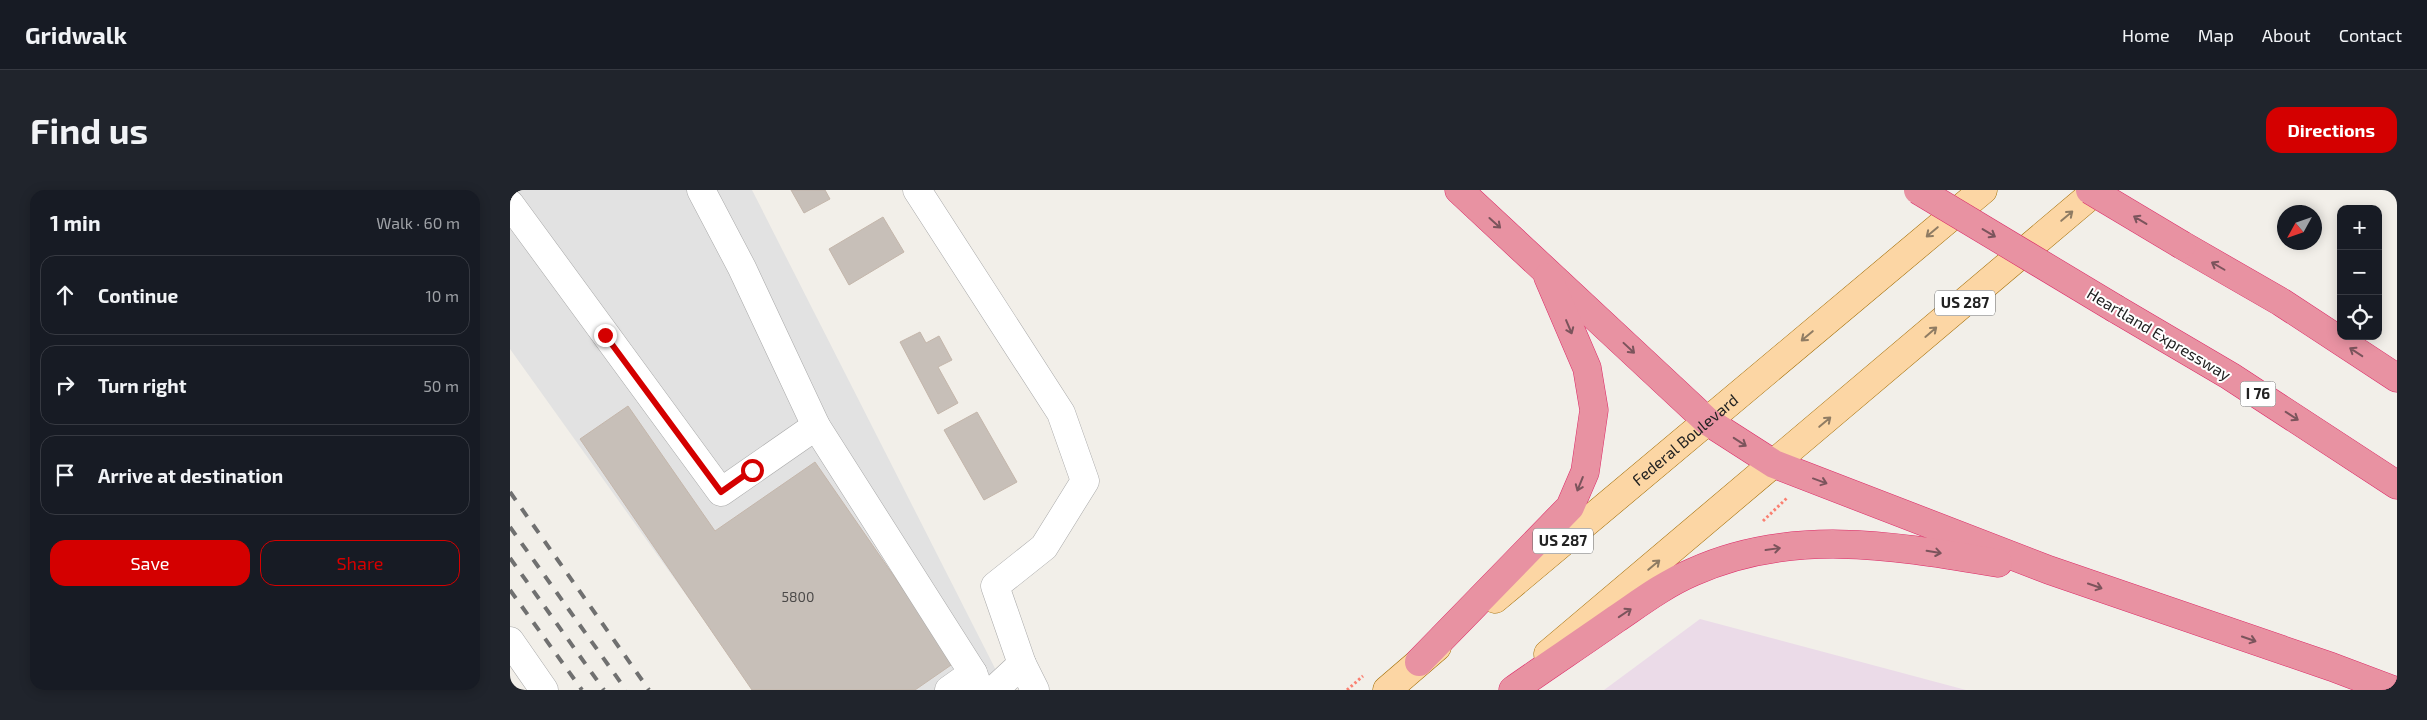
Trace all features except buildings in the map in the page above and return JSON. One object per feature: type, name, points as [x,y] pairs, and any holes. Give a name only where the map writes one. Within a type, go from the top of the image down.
[{"type":"highway","points":[[1459,190],[1543,266],[1706,421],[1774,464],[2048,570],[2332,667],[2393,690]]},
{"type":"highway","name":"Heartland Expressway","points":[[1918,190],[2230,376],[2397,485]]},
{"type":"highway","points":[[2090,190],[2281,302],[2397,378]]},
{"type":"highway","points":[[1419,662],[1570,507],[1582,482],[1592,434],[1594,410],[1587,368],[1543,266]]},
{"type":"highway","points":[[1513,690],[1665,586],[1715,563],[1769,550],[1858,543],[1906,548],[2048,570]]},
{"type":"main road","name":"Federal Boulevard","points":[[1387,690],[1983,190]]},
{"type":"main road","name":"US 287","points":[[1505,690],[2097,190]]},
{"type":"lane","points":[[701,190],[742,268],[816,426],[976,681],[949,690]]},
{"type":"lane","points":[[917,190],[1061,413],[1085,481],[1044,547],[995,586],[1022,664],[1035,690]]},
{"type":"lane","points":[[510,204],[721,492],[816,426]]},
{"type":"lane","points":[[510,640],[544,690]]},
{"type":"lane","points":[[994,690],[1022,664]]},
{"type":"path","points":[[1759,526],[1769,513],[1794,492]]},
{"type":"shaded area","points":[[510,190],[752,190],[1006,690],[754,690],[510,349]]},
{"type":"shaded area","points":[[1700,619],[1966,690],[1604,690]]},
{"type":"railway","points":[[510,492],[649,690]]},
{"type":"railway","points":[[510,527],[626,690]]},
{"type":"railway","points":[[510,558],[604,690]]},
{"type":"railway","points":[[510,590],[582,690]]},
{"type":"route","points":[[605,335],[721,492],[752,470]]}]
